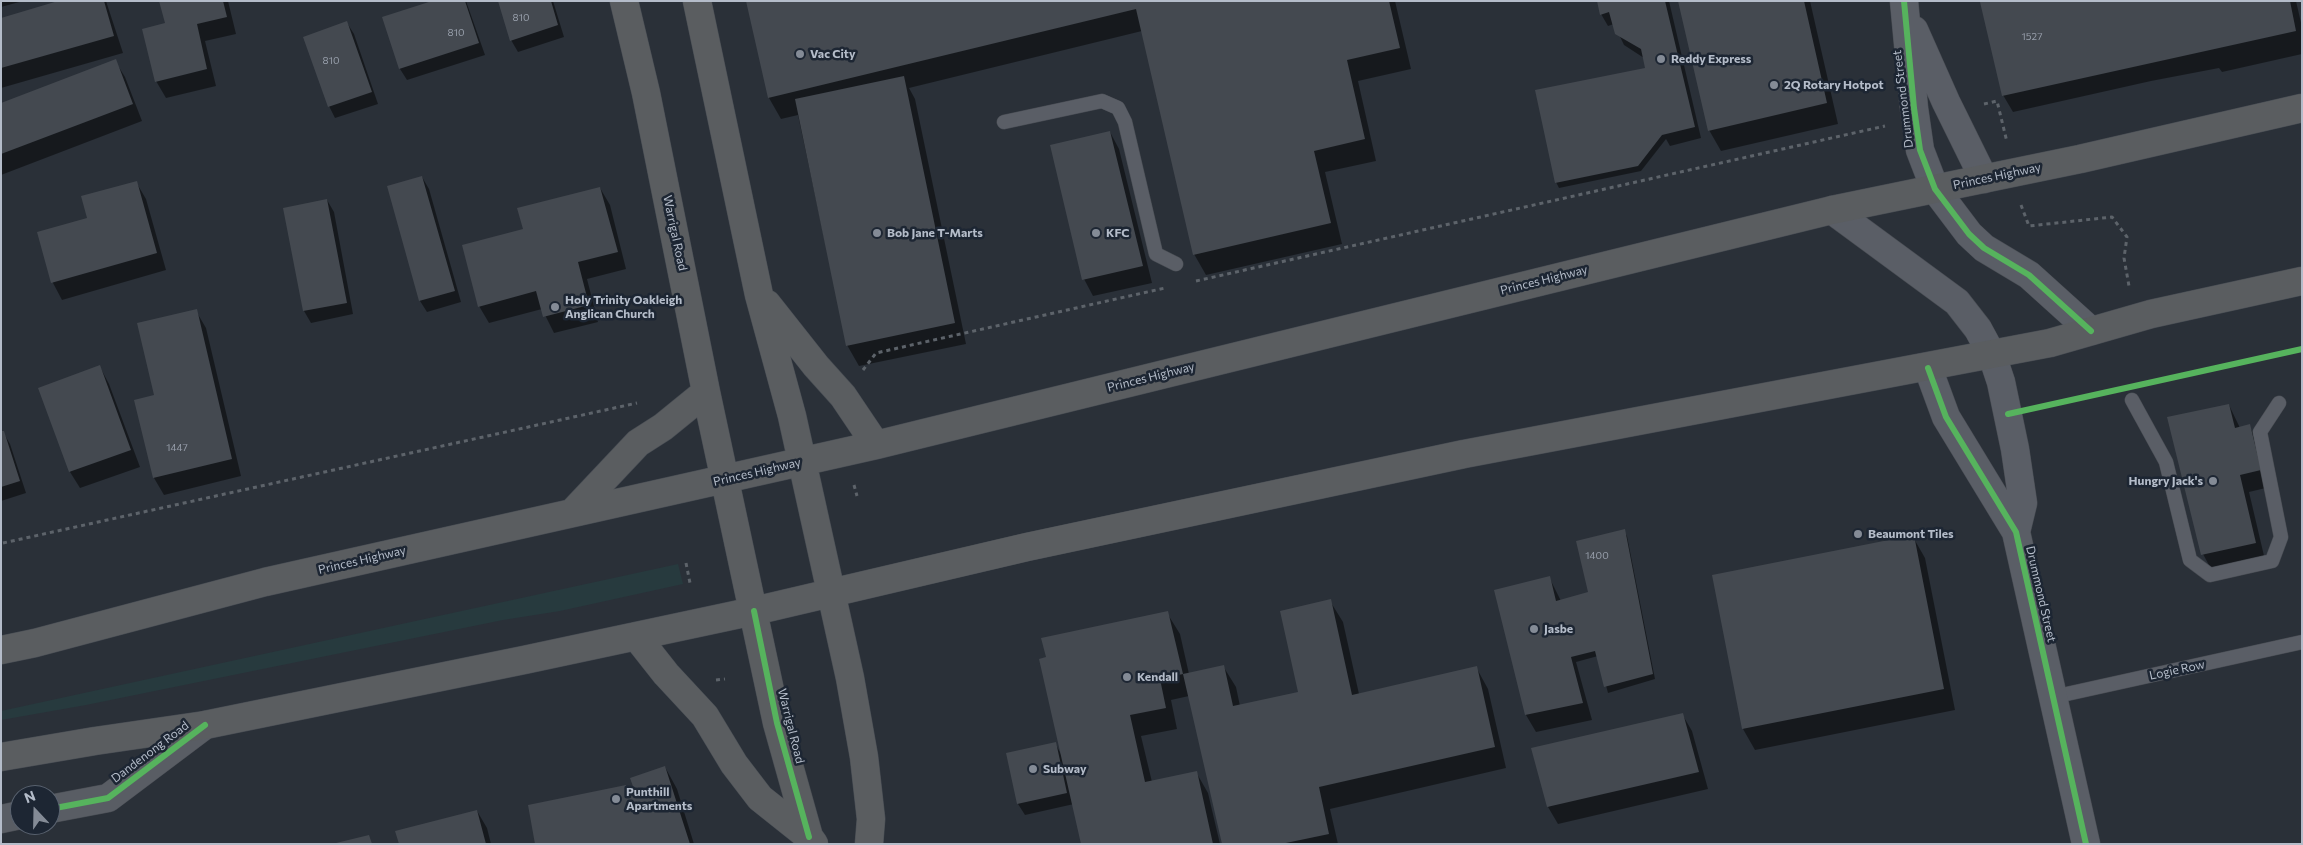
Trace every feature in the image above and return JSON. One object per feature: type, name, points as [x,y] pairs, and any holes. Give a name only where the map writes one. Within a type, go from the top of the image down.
[{"type":"highway","name":"Warrigal Road","points":[[624,1],[682,265],[724,480],[777,723],[812,840]]},
{"type":"highway","points":[[697,1],[760,295],[792,416],[850,678],[864,757],[871,818],[869,844]]},
{"type":"highway","name":"Princes Highway","points":[[1,650],[35,643],[265,582],[876,445],[1832,210],[1984,179],[2302,108]]},
{"type":"highway","points":[[1,757],[205,725],[636,636],[754,611],[1066,539],[1464,454],[1928,368],[2050,343],[2135,319],[2302,281]]},
{"type":"highway","points":[[760,295],[816,366],[843,396],[876,445]]},
{"type":"highway","points":[[572,513],[638,443],[663,427],[706,392]]},
{"type":"highway","points":[[636,636],[666,674],[705,716],[734,764],[760,798],[812,840]]},
{"type":"street","name":"Drummond Street","points":[[1906,7],[1951,111],[1984,179]]},
{"type":"street","name":"Drummond Street","points":[[1906,7],[1908,48],[1920,150],[1935,188],[1969,234],[1984,248],[2029,275],[2091,331]]},
{"type":"street","name":"Drummond Street","points":[[1832,210],[1957,302],[1978,329],[1992,355],[2001,382],[2013,440],[2023,503],[2016,532]]},
{"type":"street","name":"Drummond Street","points":[[1928,368],[1946,417],[2016,532],[2086,844]]},
{"type":"street","name":"Dandenong Road","points":[[60,807],[108,798],[205,725]]},
{"type":"lane","points":[[1004,122],[1102,100],[1118,108],[1125,122],[1156,254],[1176,264]]},
{"type":"lane","points":[[2132,400],[2166,462],[2190,560],[2210,574],[2272,561],[2281,537],[2260,432],[2279,403]]},
{"type":"lane","name":"Logie Row","points":[[2053,697],[2302,642]]},
{"type":"path","points":[[1951,111],[1997,101],[2022,208],[2029,226],[2112,218],[2127,237],[2124,258],[2135,319]]},
{"type":"path","points":[[1191,282],[1916,120]]},
{"type":"path","points":[[843,396],[876,353],[1172,286]]},
{"type":"path","points":[[2,544],[647,400]]},
{"type":"path","points":[[854,485],[857,496]]},
{"type":"path","points":[[686,563],[690,583]]},
{"type":"green space","points":[[678,564],[683,584],[560,611],[503,620],[86,705],[1,720],[1,711]]},
{"type":"building","points":[[58,1],[104,1],[114,36],[1,68],[1,18]]},
{"type":"building","points":[[159,1],[223,1],[227,17],[197,24],[207,69],[155,82],[142,29],[165,23]]},
{"type":"building","points":[[432,1],[465,1],[479,43],[399,69],[382,17]]},
{"type":"building","points":[[498,1],[551,1],[558,25],[510,41]]},
{"type":"building","points":[[746,1],[1389,1],[1400,48],[1347,60],[1365,139],[1314,151],[1331,223],[1193,255],[1136,9],[768,98]]},
{"type":"building","points":[[1597,1],[1665,1],[1695,127],[1662,135],[1638,166],[1555,183],[1535,90],[1645,68],[1641,49],[1615,34],[1609,12],[1600,15]]},
{"type":"building","points":[[1678,1],[1804,1],[1827,103],[1708,131]]},
{"type":"building","points":[[2290,1],[2296,31],[2002,96],[1980,2]]},
{"type":"building","points":[[347,21],[372,92],[328,107],[303,37]]},
{"type":"building","points":[[116,59],[133,104],[1,154],[1,103]]},
{"type":"building","points":[[904,76],[955,323],[846,346],[795,99]]},
{"type":"building","points":[[1110,131],[1143,266],[1082,280],[1050,145]]},
{"type":"building","points":[[422,176],[455,291],[419,301],[387,186]]},
{"type":"building","points":[[137,181],[157,253],[51,283],[37,232],[87,218],[81,196]]},
{"type":"building","points":[[600,187],[618,252],[578,262],[589,305],[543,317],[536,291],[478,307],[462,245],[523,229],[517,208]]},
{"type":"building","points":[[327,199],[347,303],[303,311],[283,208]]},
{"type":"building","points":[[197,309],[232,459],[153,478],[134,400],[154,395],[137,323]]},
{"type":"building","points":[[100,365],[131,450],[69,472],[38,388]]},
{"type":"building","points":[[2229,404],[2235,428],[2250,424],[2261,470],[2240,475],[2256,543],[2201,555],[2167,417]]},
{"type":"building","points":[[1,431],[4,431],[20,481],[1,487]]},
{"type":"building","points":[[1625,529],[1653,674],[1604,687],[1595,651],[1571,657],[1583,703],[1525,715],[1494,590],[1550,576],[1556,601],[1588,592],[1576,541]]},
{"type":"building","points":[[1914,535],[1944,689],[1742,729],[1712,575]]},
{"type":"building","points":[[1331,599],[1352,695],[1477,666],[1495,747],[1319,787],[1329,834],[1281,844],[1222,844],[1183,674],[1224,665],[1233,706],[1298,692],[1280,611]]},
{"type":"building","points":[[1168,611],[1183,674],[1160,679],[1166,708],[1130,715],[1145,782],[1197,771],[1213,844],[1081,844],[1039,659],[1046,657],[1041,638]]},
{"type":"building","points":[[1683,713],[1699,772],[1547,807],[1531,748]]},
{"type":"building","points":[[1056,742],[1067,793],[1017,804],[1006,753]]},
{"type":"building","name":"Punthill Apartments","points":[[665,766],[690,844],[535,844],[528,805],[626,785],[628,794],[635,792],[630,778]]},
{"type":"building","points":[[477,810],[486,844],[399,844],[395,831]]},
{"type":"building","points":[[369,835],[372,844],[336,844],[336,843]]},
{"type":"cycle path","points":[[1904,1],[1920,150],[1935,189],[1969,234],[1984,248],[2029,275],[2091,331]]},
{"type":"cycle path","points":[[2008,414],[2302,349]]},
{"type":"cycle path","points":[[1928,368],[1946,417],[2016,532],[2086,844]]},
{"type":"cycle path","points":[[754,611],[777,723],[809,837]]},
{"type":"cycle path","points":[[60,807],[108,798],[205,725]]},
{"type":"place","name":"Vac City","points":[[800,54]]},
{"type":"place","name":"Reddy Express","points":[[1661,59]]},
{"type":"place","name":"2Q Rotary Hotpot","points":[[1774,85]]},
{"type":"place","name":"Bob Jane T-Marts","points":[[877,233]]},
{"type":"place","name":"KFC","points":[[1096,233]]},
{"type":"place","name":"Holy Trinity Oakleigh Anglican Church","points":[[555,307]]},
{"type":"place","name":"Hungry Jack's","points":[[2213,481]]},
{"type":"place","name":"Beaumont Tiles","points":[[1858,534]]},
{"type":"place","name":"Jasbe","points":[[1534,629]]},
{"type":"place","name":"Kendall","points":[[1127,677]]},
{"type":"place","name":"Subway","points":[[1033,769]]},
{"type":"place","name":"Punthill Apartments","points":[[616,799]]}]
